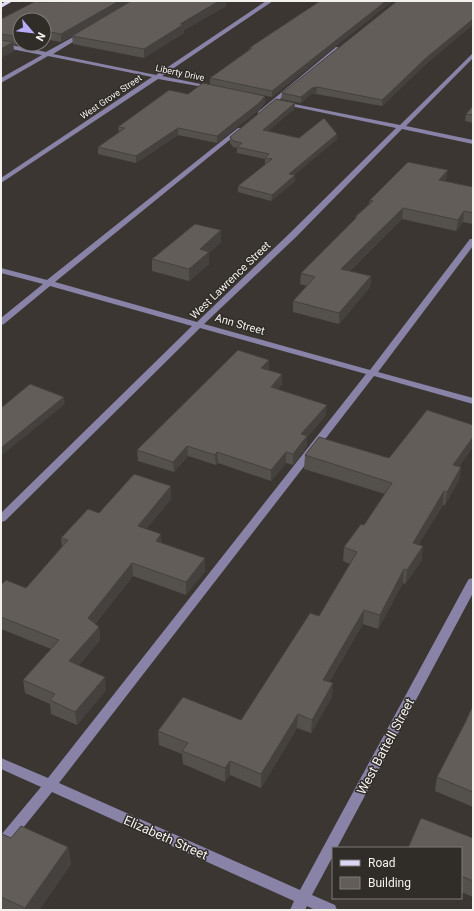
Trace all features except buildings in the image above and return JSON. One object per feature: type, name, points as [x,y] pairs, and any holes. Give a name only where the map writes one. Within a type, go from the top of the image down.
[{"type":"main road","points":[[1,6],[10,1]]},
{"type":"street","name":"West Grove Street","points":[[1,181],[270,1]]},
{"type":"street","points":[[1,81],[89,30]]},
{"type":"street","name":"Liberty Drive","points":[[1,45],[219,90]]},
{"type":"street","points":[[256,116],[342,45]]},
{"type":"street","name":"West Lawrence Street","points":[[1,519],[198,324],[293,234],[473,56]]},
{"type":"street","points":[[265,99],[473,142]]},
{"type":"street","points":[[1,322],[245,125]]},
{"type":"street","points":[[1,845],[50,785],[372,373],[473,241]]},
{"type":"street","name":"Ann Street","points":[[1,270],[473,401]]},
{"type":"street","name":"West Battell Street","points":[[300,904],[473,582]]},
{"type":"street","name":"Elizabeth Street","points":[[1,763],[300,904],[330,910]]}]
